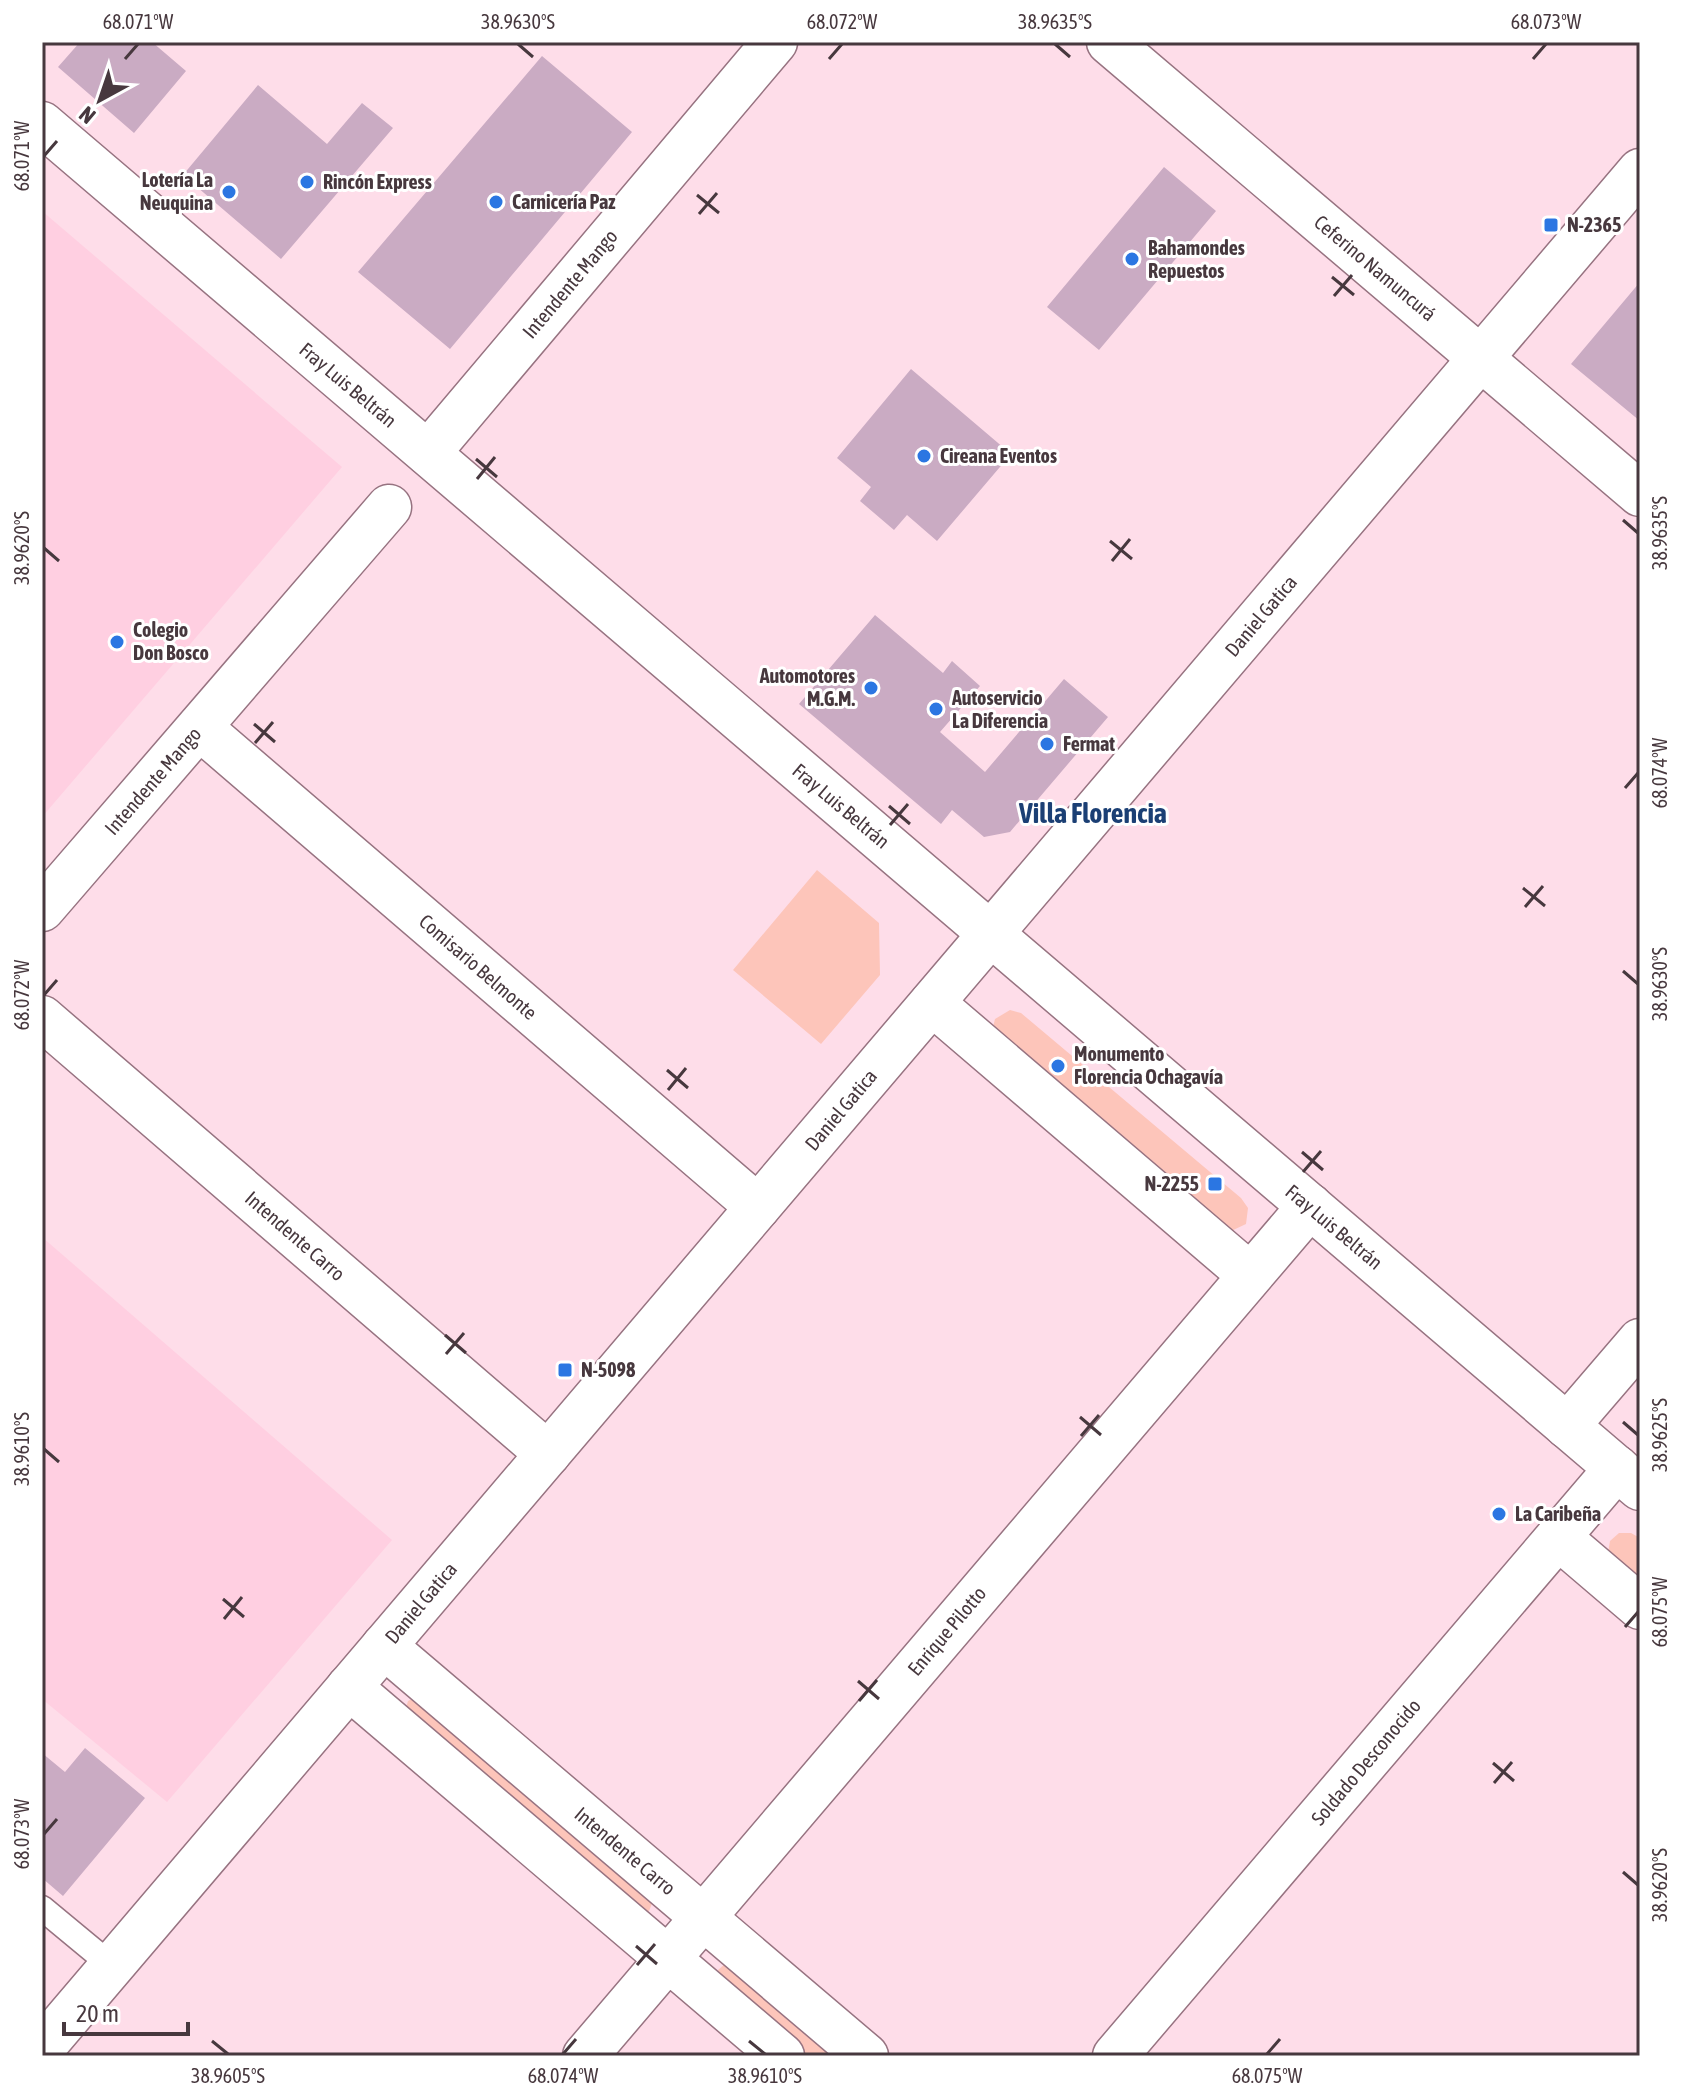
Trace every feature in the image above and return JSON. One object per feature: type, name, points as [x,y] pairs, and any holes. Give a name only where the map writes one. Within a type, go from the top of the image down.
[{"type":"street","name":"Intendente Mango","points":[[428,453],[775,42]]},
{"type":"street","name":"Ceferino Namuncurá","points":[[1109,42],[1640,494]]},
{"type":"street","name":"Fray Luis Beltrán","points":[[42,124],[1628,1478]]},
{"type":"street","name":"Daniel Gatica","points":[[42,2048],[1640,171]]},
{"type":"street","name":"Intendente Mango","points":[[42,909],[389,507]]},
{"type":"street","name":"Comisario Belmonte","points":[[199,727],[758,1207]]},
{"type":"street","points":[[932,1003],[1250,1275]]},
{"type":"street","name":"Intendente Carro","points":[[42,1018],[548,1454]]},
{"type":"street","name":"Enrique Pilotto","points":[[585,2056],[1310,1206]]},
{"type":"street","points":[[1567,1426],[1640,1341]]},
{"type":"street","name":"Soldado Desconocido","points":[[1115,2056],[1558,1537],[1628,1478]]},
{"type":"street","points":[[1558,1537],[1640,1607]]},
{"type":"street","name":"Intendente Carro","points":[[384,1646],[866,2056]]},
{"type":"street","points":[[349,1687],[782,2056]]},
{"type":"lane","points":[[42,1908],[112,1966]]},
{"type":"shaded area","name":"Colegio Don Bosco","points":[[42,211],[342,467],[42,817]]},
{"type":"shaded area","points":[[817,870],[879,923],[880,975],[821,1044],[733,970]]},
{"type":"shaded area","points":[[1010,1010],[1021,1013],[1241,1198],[1248,1208],[1246,1224],[1229,1232],[992,1031],[995,1019]]},
{"type":"shaded area","points":[[42,1237],[392,1540],[167,1802],[42,1699]]},
{"type":"shaded area","points":[[1619,1533],[1631,1533],[1640,1538],[1640,1588],[1608,1553],[1610,1541]]},
{"type":"shaded area","points":[[414,1698],[653,1901],[649,1911],[645,1913],[405,1711],[408,1701]]},
{"type":"shaded area","points":[[726,1963],[841,2056],[808,2056],[719,1979],[718,1970]]},
{"type":"building","points":[[80,42],[152,42],[186,71],[134,133],[58,67]]},
{"type":"building","name":"Carnicería Paz","points":[[542,56],[632,132],[450,349],[358,272]]},
{"type":"building","points":[[258,85],[327,144],[362,103],[393,128],[281,259],[183,175]]},
{"type":"building","name":"Bahamondes Repuestos","points":[[1164,167],[1216,211],[1099,350],[1047,307]]},
{"type":"building","points":[[1640,282],[1640,421],[1571,364]]},
{"type":"building","name":"Cireana Eventos","points":[[911,369],[1011,454],[937,541],[907,515],[894,530],[860,501],[871,487],[837,458]]},
{"type":"building","points":[[875,615],[943,673],[952,661],[980,686],[940,732],[985,772],[1064,679],[1108,717],[1010,832],[984,837],[952,810],[941,824],[799,704]]},
{"type":"building","points":[[85,1748],[145,1798],[63,1896],[42,1878],[42,1753],[65,1772]]},
{"type":"place","name":"Rincón Express","points":[[307,182]]},
{"type":"place","name":"Lotería La Neuquina","points":[[229,192]]},
{"type":"place","name":"Carnicería Paz","points":[[496,202]]},
{"type":"place","name":"N-2365","points":[[1551,225]]},
{"type":"place","name":"Bahamondes Repuestos","points":[[1132,259]]},
{"type":"place","name":"Cireana Eventos","points":[[924,456]]},
{"type":"place","name":"Colegio Don Bosco","points":[[117,642]]},
{"type":"place","name":"Automotores M.G.M.","points":[[871,688]]},
{"type":"place","name":"Autoservicio La Diferencia","points":[[936,709]]},
{"type":"place","name":"Fermat","points":[[1047,744]]},
{"type":"place","name":"Monumento Florencia Ochagavía","points":[[1058,1066]]},
{"type":"place","name":"N-2255","points":[[1215,1184]]},
{"type":"place","name":"N-5098","points":[[565,1370]]},
{"type":"place","name":"La Caribeña","points":[[1499,1514]]},
{"type":"district","name":"Villa Florencia","points":[[1093,813]]}]
